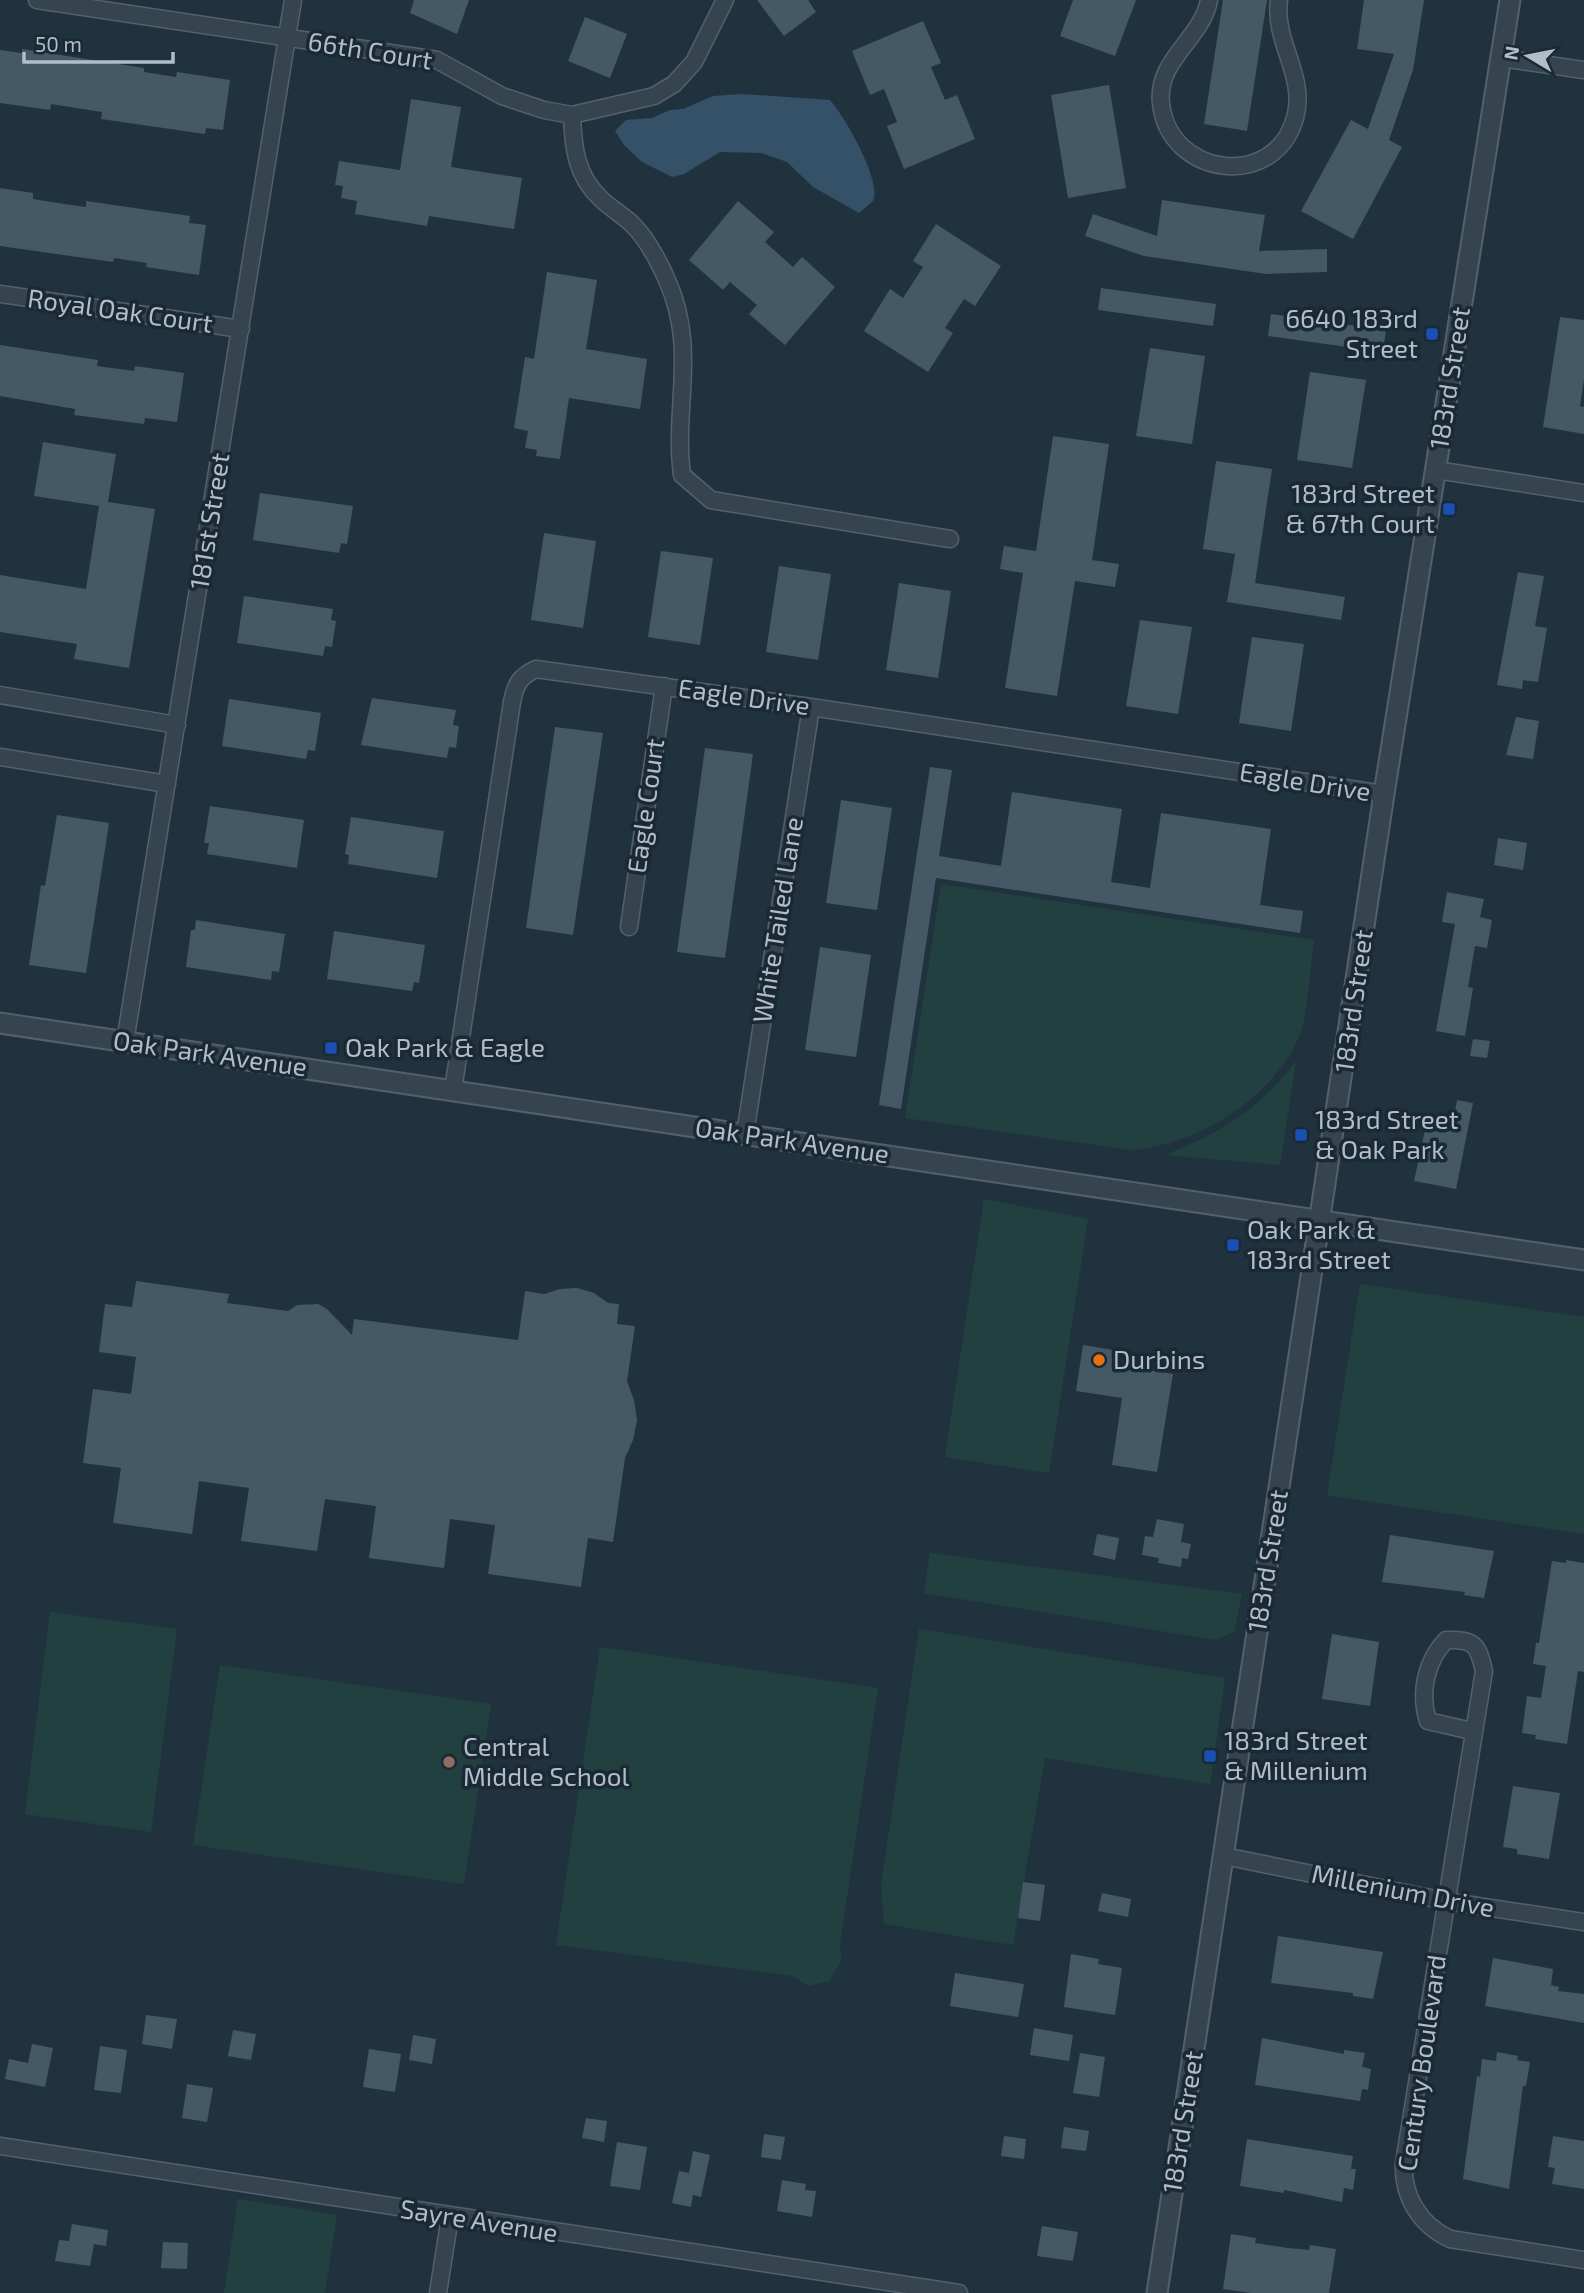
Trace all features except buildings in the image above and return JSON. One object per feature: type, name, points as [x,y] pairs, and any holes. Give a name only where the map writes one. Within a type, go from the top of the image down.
[{"type":"street","name":"66th Court","points":[[37,0],[438,60],[502,96],[544,110],[572,115],[654,96],[674,84],[694,62],[725,0]]},
{"type":"street","name":"181st Street","points":[[125,1042],[293,0]]},
{"type":"street","points":[[1209,0],[1207,12],[1165,74],[1160,100],[1165,127],[1178,145],[1196,157],[1219,165],[1244,166],[1268,158],[1285,141],[1297,111],[1297,78],[1281,37],[1277,14],[1279,0]]},
{"type":"street","name":"183rd Street","points":[[1157,2293],[1322,1219],[1384,794],[1510,0]]},
{"type":"street","points":[[1501,58],[1584,71]]},
{"type":"street","points":[[572,115],[573,150],[585,180],[600,199],[634,226],[652,252],[671,292],[685,358],[679,453],[682,475],[711,500],[950,539]]},
{"type":"street","name":"Royal Oak Court","points":[[0,294],[241,329]]},
{"type":"street","points":[[1436,470],[1584,493]]},
{"type":"street","name":"Eagle Drive","points":[[453,1090],[515,686],[525,674],[546,669],[1384,794]]},
{"type":"street","name":"Eagle Court","points":[[629,927],[664,686]]},
{"type":"street","points":[[0,695],[177,725]]},
{"type":"street","name":"White Tailed Lane","points":[[745,1134],[811,707]]},
{"type":"street","points":[[0,757],[167,783]]},
{"type":"street","name":"Oak Park Avenue","points":[[0,1023],[1584,1260]]},
{"type":"street","name":"Century Boulevard","points":[[1472,1731],[1428,1721],[1423,1703],[1430,1662],[1446,1640],[1466,1639],[1479,1649],[1484,1671],[1472,1731],[1404,2163],[1409,2197],[1429,2225],[1450,2239],[1584,2260]]},
{"type":"street","name":"Millenium Drive","points":[[1224,1856],[1445,1901],[1584,1922]]},
{"type":"street","name":"Sayre Avenue","points":[[0,2146],[959,2293]]},
{"type":"street","points":[[438,2293],[450,2217]]},
{"type":"green space","points":[[941,884],[1314,940],[1307,1003],[1299,1037],[1271,1080],[1251,1099],[1206,1128],[1157,1146],[1132,1150],[905,1118]]},
{"type":"green space","points":[[1296,1061],[1280,1165],[1165,1155],[1204,1138],[1238,1118],[1268,1093]]},
{"type":"green space","points":[[984,1199],[1088,1219],[1049,1473],[945,1457]]},
{"type":"green space","points":[[1360,1284],[1584,1317],[1584,1534],[1327,1495]]},
{"type":"green space","points":[[930,1553],[1242,1594],[1234,1632],[1216,1640],[924,1593]]},
{"type":"green space","points":[[50,1612],[177,1629],[151,1832],[25,1814]]},
{"type":"green space","points":[[919,1629],[1225,1678],[1210,1784],[1045,1758],[1013,1945],[884,1924],[881,1885]]},
{"type":"green space","points":[[600,1647],[878,1688],[840,1944],[841,1961],[829,1981],[808,1986],[793,1976],[556,1945]]},
{"type":"green space","points":[[220,1665],[491,1704],[464,1884],[193,1845]]},
{"type":"green space","points":[[238,2199],[337,2215],[325,2293],[224,2293]]},
{"type":"water","points":[[742,94],[830,100],[853,134],[867,165],[872,179],[873,201],[859,213],[813,187],[787,162],[761,153],[720,152],[684,174],[672,177],[642,162],[624,145],[615,131],[626,120],[652,118],[713,96]]},
{"type":"place","name":"6640 183rd Street","points":[[1432,334]]},
{"type":"place","name":"183rd Street & 67th Court","points":[[1449,509]]},
{"type":"place","name":"Oak Park & Eagle","points":[[331,1048]]},
{"type":"place","name":"183rd Street & Oak Park","points":[[1301,1135]]},
{"type":"place","name":"Oak Park & 183rd Street","points":[[1233,1245]]},
{"type":"place","name":"Durbins","points":[[1099,1360]]},
{"type":"place","name":"183rd Street & Millenium","points":[[1210,1756]]},
{"type":"place","name":"Central Middle School","points":[[449,1762]]}]
